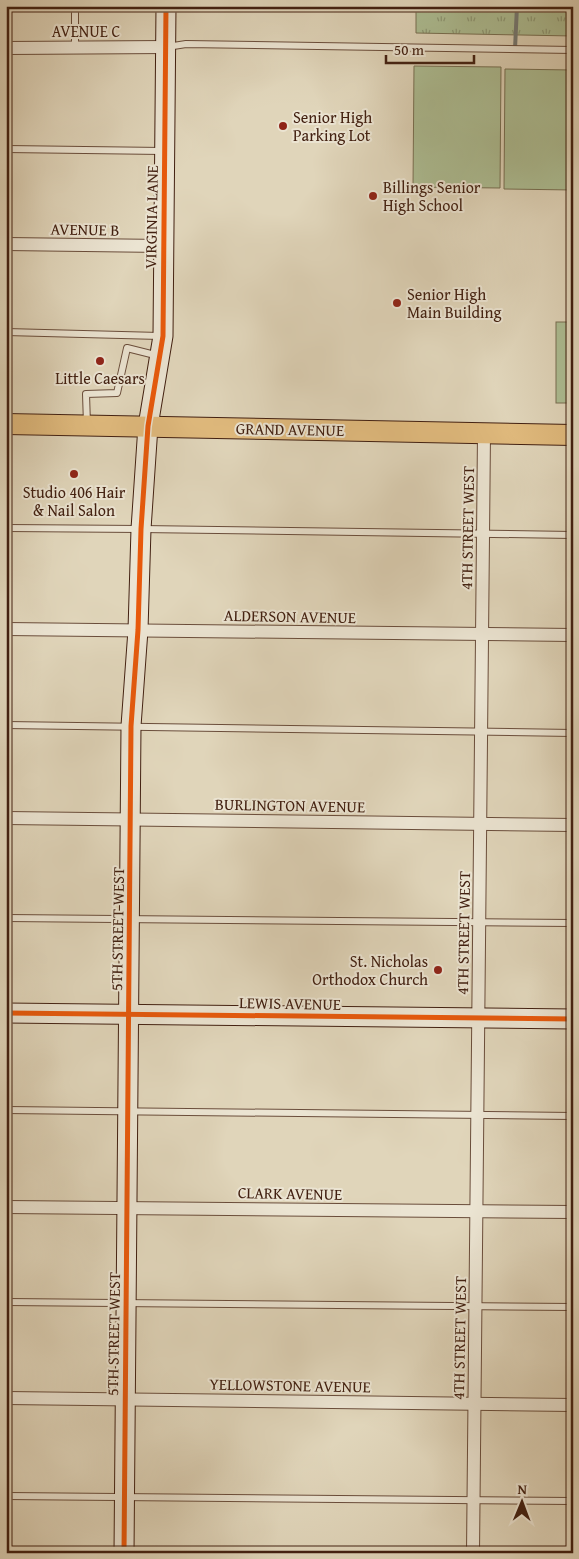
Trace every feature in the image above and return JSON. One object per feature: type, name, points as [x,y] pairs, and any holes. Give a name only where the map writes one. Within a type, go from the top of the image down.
[{"type":"main road","name":"GRAND AVENUE","points":[[6,424],[573,435]]},
{"type":"street","name":"VIRGINIA LANE","points":[[148,426],[164,336],[163,246],[166,6]]},
{"type":"street","name":"AVENUE C","points":[[6,48],[166,47]]},
{"type":"street","name":"AVENUE B","points":[[6,244],[163,246]]},
{"type":"street","name":"5TH STREET WEST","points":[[124,1553],[131,726],[138,630],[141,529],[148,426]]},
{"type":"street","name":"4TH STREET WEST","points":[[473,1553],[484,434]]},
{"type":"street","name":"ALDERSON AVENUE","points":[[6,629],[573,635]]},
{"type":"street","name":"BURLINGTON AVENUE","points":[[6,818],[573,825]]},
{"type":"street","name":"LEWIS AVENUE","points":[[6,1013],[573,1019]]},
{"type":"street","name":"CLARK AVENUE","points":[[6,1207],[573,1212]]},
{"type":"street","name":"YELLOWSTONE AVENUE","points":[[6,1398],[573,1405]]},
{"type":"lane","points":[[75,6],[75,48]]},
{"type":"lane","points":[[166,47],[186,44],[573,50]]},
{"type":"lane","points":[[6,149],[164,151]]},
{"type":"lane","points":[[6,332],[164,336]]},
{"type":"lane","points":[[87,425],[86,394],[117,393],[127,348],[160,356]]},
{"type":"lane","points":[[6,528],[573,535]]},
{"type":"lane","points":[[6,724],[573,732]]},
{"type":"lane","points":[[6,918],[573,923]]},
{"type":"lane","points":[[6,1110],[573,1116]]},
{"type":"lane","points":[[6,1302],[573,1307]]},
{"type":"lane","points":[[6,1496],[573,1501]]},
{"type":"green space","points":[[416,6],[573,6],[573,36],[416,33]]},
{"type":"green space","points":[[414,66],[501,67],[500,188],[413,187]]},
{"type":"green space","points":[[505,69],[573,70],[573,190],[504,189]]},
{"type":"green space","points":[[556,322],[573,322],[573,403],[556,403]]},
{"type":"waterway","points":[[515,49],[517,6]]},
{"type":"cycle path","points":[[124,1553],[131,726],[138,630],[141,529],[148,426],[163,336],[166,6]]},
{"type":"cycle path","points":[[6,1013],[573,1019]]},
{"type":"place","name":"Senior High Parking Lot","points":[[283,126]]},
{"type":"place","name":"Billings Senior High School","points":[[373,196]]},
{"type":"place","name":"Senior High Main Building","points":[[397,303]]},
{"type":"place","name":"Little Caesars","points":[[100,361]]},
{"type":"place","name":"Studio 406 Hair & Nail Salon","points":[[74,474]]},
{"type":"place","name":"St. Nicholas Orthodox Church","points":[[438,970]]}]
